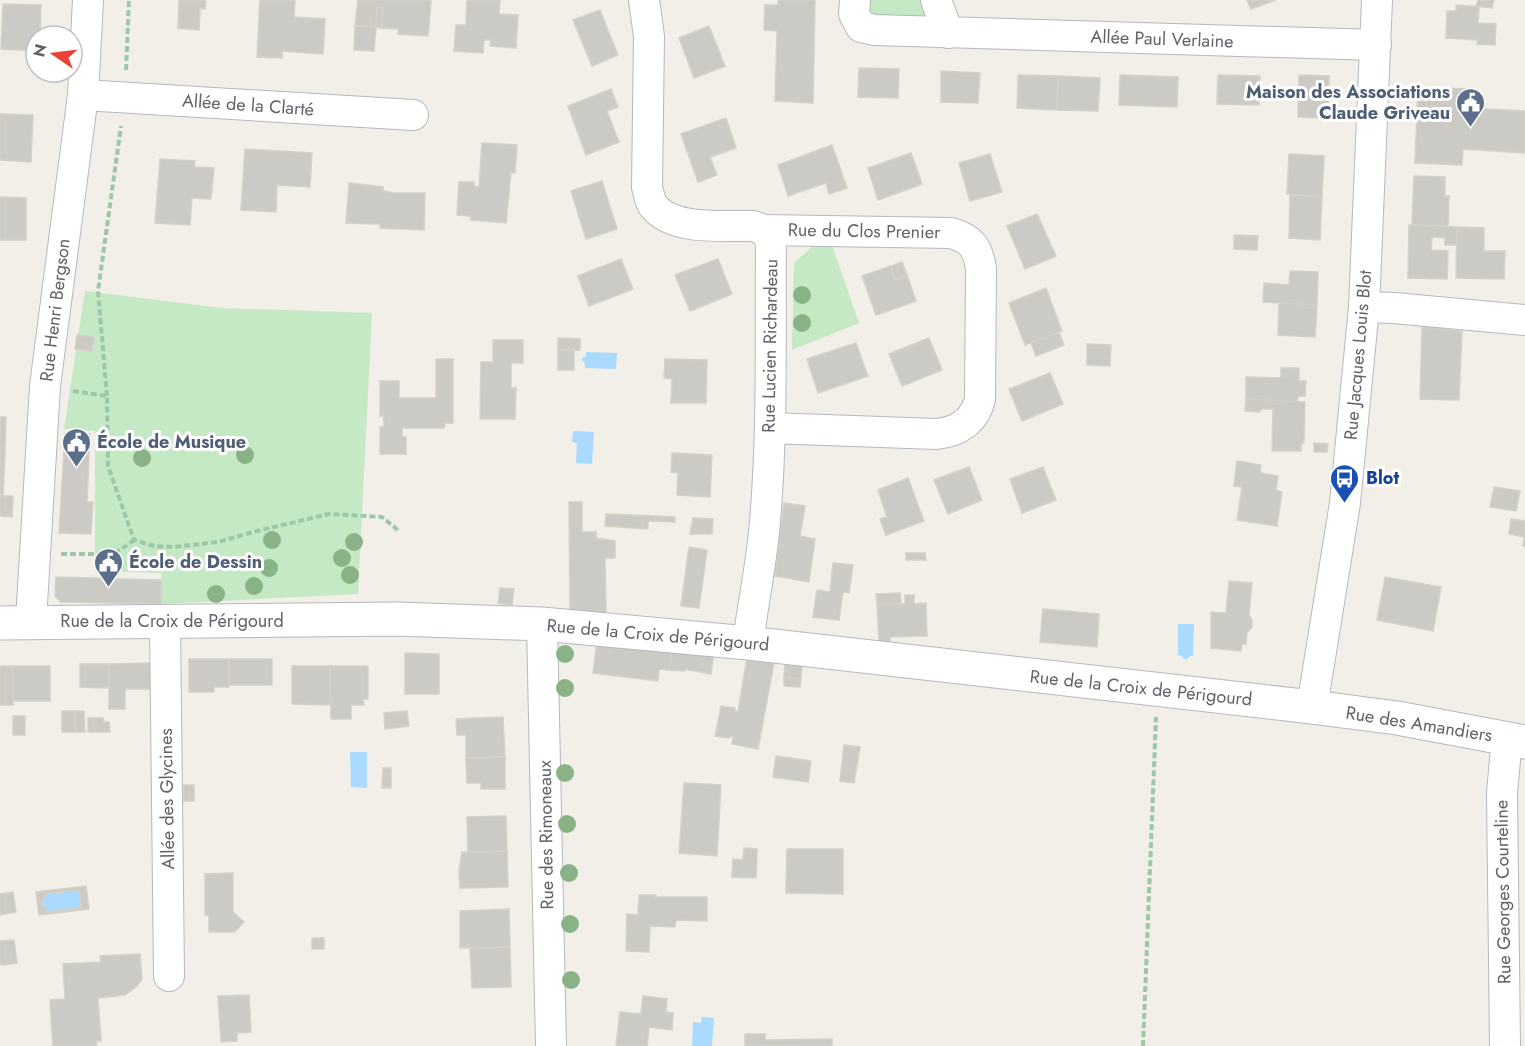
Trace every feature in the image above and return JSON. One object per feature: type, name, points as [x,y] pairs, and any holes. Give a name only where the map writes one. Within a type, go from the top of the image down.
[{"type":"street","name":"Rue Henri Bergson","points":[[16,622],[35,582],[45,386],[83,95],[88,0]]},
{"type":"street","points":[[644,0],[649,36],[647,187],[653,207],[666,218],[684,224],[753,226],[764,230]]},
{"type":"street","name":"Allée Paul Verlaine","points":[[855,0],[854,14],[861,27],[875,30],[1376,45]]},
{"type":"street","points":[[936,0],[948,33]]},
{"type":"street","name":"Rue Jacques Louis Blot","points":[[1312,707],[1345,503],[1364,308],[1377,0]]},
{"type":"street","name":"Allée de la Clarté","points":[[83,95],[413,115]]},
{"type":"street","name":"Rue Lucien Richardeau","points":[[748,643],[765,523],[770,428],[771,241],[764,230]]},
{"type":"street","name":"Rue du Clos Prenier","points":[[764,230],[951,233],[962,236],[972,244],[979,254],[981,268],[981,399],[973,417],[961,428],[950,433],[936,434],[770,428]]},
{"type":"street","points":[[1364,308],[1394,308],[1525,320]]},
{"type":"street","name":"Rue de la Croix de Périgourd","points":[[16,622],[397,619],[542,624],[748,643],[1312,707]]},
{"type":"street","name":"Allée des Glycines","points":[[165,622],[170,976]]},
{"type":"street","name":"Rue des Rimoneaux","points":[[542,624],[551,1046]]},
{"type":"street","name":"Rue des Amandiers","points":[[1312,707],[1397,718],[1516,740]]},
{"type":"street","name":"Rue Georges Courteline","points":[[1505,1046],[1502,792],[1516,740]]},
{"type":"path","points":[[129,0],[124,97],[98,291],[107,396],[108,466],[134,540]]},
{"type":"path","points":[[45,386],[107,396]]},
{"type":"path","points":[[134,540],[154,546],[174,547],[218,542],[329,514],[382,517],[398,530]]},
{"type":"path","points":[[35,582],[46,580],[50,554],[114,555],[134,540]]},
{"type":"path","points":[[1143,1046],[1157,690]]},
{"type":"green space","points":[[865,0],[927,0],[933,17],[871,19]]},
{"type":"green space","points":[[815,244],[832,245],[859,323],[792,350],[794,263]]},
{"type":"green space","points":[[85,291],[221,308],[372,313],[358,594],[161,604],[161,573],[95,571],[95,431],[64,429]]},
{"type":"water","points":[[586,352],[617,353],[616,369],[585,368],[581,359],[586,356]]},
{"type":"water","points":[[573,431],[594,432],[592,464],[576,463],[577,443],[572,442]]},
{"type":"water","points":[[1178,624],[1194,624],[1193,656],[1186,660],[1178,655]]},
{"type":"water","points":[[350,752],[367,752],[367,788],[351,787]]},
{"type":"water","points":[[80,890],[81,908],[46,912],[46,908],[41,905],[41,901],[45,898],[44,894]]},
{"type":"water","points":[[702,1017],[714,1018],[712,1046],[692,1046],[693,1022],[701,1023]]},
{"type":"building","points":[[179,0],[206,0],[205,9],[200,8],[199,30],[178,28]]},
{"type":"building","points":[[260,0],[295,0],[294,17],[325,19],[323,54],[282,51],[282,58],[257,57]]},
{"type":"building","points":[[358,0],[431,0],[428,36],[398,34],[399,29],[381,28],[383,8],[377,7],[376,27],[355,26]]},
{"type":"building","points":[[467,0],[500,0],[499,14],[518,15],[516,48],[490,46],[491,40],[484,40],[483,53],[454,51],[456,25],[466,25]]},
{"type":"building","points":[[778,0],[815,0],[813,103],[775,101],[777,31],[764,30],[765,5],[778,5]]},
{"type":"building","points":[[1247,0],[1276,0],[1251,9]]},
{"type":"building","points":[[1478,0],[1494,0],[1492,8],[1476,6]]},
{"type":"building","points":[[3,4],[41,5],[40,24],[24,24],[24,50],[1,49]]},
{"type":"building","points":[[1456,5],[1479,7],[1478,23],[1496,24],[1495,45],[1477,44],[1478,40],[1446,38],[1447,11],[1456,11]]},
{"type":"building","points":[[377,7],[383,8],[381,28],[376,27]]},
{"type":"building","points":[[600,10],[618,55],[592,66],[573,20]]},
{"type":"building","points":[[355,26],[376,27],[374,51],[354,50]]},
{"type":"building","points":[[709,26],[725,66],[694,78],[679,38]]},
{"type":"building","points":[[859,68],[899,69],[898,98],[858,97]]},
{"type":"building","points":[[941,71],[980,73],[978,103],[941,102]]},
{"type":"building","points":[[1018,75],[1058,76],[1057,110],[1017,108]]},
{"type":"building","points":[[1120,75],[1178,77],[1177,107],[1119,105]]},
{"type":"building","points":[[1218,75],[1260,76],[1259,105],[1217,104]]},
{"type":"building","points":[[1299,75],[1329,76],[1328,118],[1298,117]]},
{"type":"building","points":[[1058,76],[1100,78],[1098,111],[1057,110]]},
{"type":"building","name":"Maison des Associations Claude Griveau","points":[[1418,87],[1467,89],[1466,108],[1525,111],[1525,153],[1463,149],[1462,165],[1415,163]]},
{"type":"building","points":[[611,89],[618,107],[607,111],[619,142],[586,155],[568,106]]},
{"type":"building","points":[[0,114],[33,115],[31,162],[0,160]]},
{"type":"building","points":[[726,118],[736,148],[710,157],[717,175],[698,182],[681,134]]},
{"type":"building","points":[[482,143],[517,145],[515,173],[511,172],[506,223],[471,220],[471,216],[457,215],[459,182],[474,182],[474,186],[479,187]]},
{"type":"building","points":[[832,145],[847,188],[829,194],[826,183],[788,196],[778,165]]},
{"type":"building","points":[[245,149],[312,153],[310,187],[277,185],[276,212],[241,210]]},
{"type":"building","points":[[911,153],[922,184],[878,200],[868,168]]},
{"type":"building","points":[[990,154],[1002,192],[970,201],[959,163]]},
{"type":"building","points":[[1289,154],[1324,156],[1322,196],[1287,194]]},
{"type":"building","points":[[160,159],[195,161],[194,167],[214,168],[211,199],[192,198],[190,225],[155,223]]},
{"type":"building","points":[[1414,176],[1445,177],[1445,196],[1449,196],[1448,226],[1412,225]]},
{"type":"building","points":[[602,181],[617,229],[586,239],[571,191]]},
{"type":"building","points":[[349,183],[383,187],[383,191],[394,193],[425,193],[424,230],[380,228],[380,224],[346,223]]},
{"type":"building","points":[[1290,195],[1322,196],[1320,240],[1289,238]]},
{"type":"building","points":[[0,197],[26,198],[26,240],[0,240]]},
{"type":"building","points":[[1037,214],[1056,256],[1025,269],[1007,226]]},
{"type":"building","points":[[1409,225],[1457,227],[1457,245],[1445,245],[1445,238],[1432,237],[1431,250],[1448,251],[1447,279],[1408,278]]},
{"type":"building","points":[[1457,227],[1484,228],[1484,251],[1505,251],[1504,279],[1456,278]]},
{"type":"building","points":[[1234,235],[1258,236],[1257,250],[1234,249]]},
{"type":"building","points":[[621,259],[633,289],[589,306],[578,276]]},
{"type":"building","points":[[718,259],[732,294],[690,311],[675,275]]},
{"type":"building","points":[[902,262],[907,275],[895,280],[891,266]]},
{"type":"building","points":[[891,266],[895,280],[907,275],[916,301],[876,315],[862,276]]},
{"type":"building","points":[[1290,271],[1318,272],[1317,305],[1263,302],[1264,283],[1289,285]]},
{"type":"building","points":[[1046,288],[1062,331],[1025,345],[1009,303]]},
{"type":"building","points":[[1279,303],[1317,305],[1315,337],[1278,335]]},
{"type":"building","points":[[1422,327],[1462,331],[1459,400],[1420,399]]},
{"type":"building","points":[[1059,332],[1064,345],[1036,356],[1031,343]]},
{"type":"building","points":[[77,335],[94,337],[92,351],[75,349]]},
{"type":"building","points":[[558,338],[580,339],[580,350],[558,350]]},
{"type":"building","points":[[929,338],[942,370],[902,386],[889,354]]},
{"type":"building","points":[[493,340],[523,340],[523,363],[511,363],[511,388],[516,388],[515,419],[480,419],[481,362],[493,362]]},
{"type":"building","points":[[856,343],[868,376],[818,393],[807,359]]},
{"type":"building","points":[[1087,344],[1111,345],[1110,366],[1087,365]]},
{"type":"building","points":[[558,350],[574,350],[574,370],[558,370]]},
{"type":"building","points":[[436,359],[453,359],[453,423],[445,423],[444,428],[402,428],[402,437],[406,437],[406,454],[380,454],[380,427],[384,426],[384,416],[380,416],[380,381],[399,381],[399,398],[436,398]]},
{"type":"building","points":[[665,359],[707,360],[706,403],[671,403],[672,379],[664,378]]},
{"type":"building","points":[[1281,368],[1299,368],[1299,381],[1306,381],[1305,396],[1298,396],[1297,402],[1246,399],[1246,377],[1281,378]]},
{"type":"building","points":[[1050,373],[1063,404],[1022,421],[1009,389]]},
{"type":"building","points":[[1246,399],[1305,402],[1304,443],[1301,443],[1301,451],[1272,451],[1273,409],[1262,409],[1259,412],[1245,411]]},
{"type":"building","points":[[0,417],[6,417],[5,449],[0,448]]},
{"type":"building","name":"École de Musique","points":[[65,433],[90,434],[87,502],[93,502],[91,534],[59,533]]},
{"type":"building","points":[[1314,443],[1328,444],[1327,452],[1314,452]]},
{"type":"building","points":[[0,448],[5,449],[3,496],[0,496]]},
{"type":"building","points":[[672,453],[712,455],[710,497],[677,495],[678,473],[671,472]]},
{"type":"building","points":[[1237,461],[1261,465],[1260,473],[1278,476],[1276,490],[1282,492],[1277,526],[1237,520],[1242,487],[1234,486]]},
{"type":"building","points":[[969,467],[982,500],[948,514],[934,480]]},
{"type":"building","points":[[1043,467],[1056,500],[1022,513],[1010,479]]},
{"type":"building","points":[[908,478],[924,521],[886,535],[880,519],[887,517],[878,490]]},
{"type":"building","points":[[1494,487],[1520,491],[1516,511],[1490,507]]},
{"type":"building","points":[[0,496],[13,496],[12,517],[0,516]]},
{"type":"building","points":[[569,502],[582,502],[582,532],[596,532],[596,538],[615,541],[615,558],[605,558],[606,616],[570,612]]},
{"type":"building","points":[[784,503],[805,506],[800,536],[815,539],[809,582],[775,576]]},
{"type":"building","points":[[606,514],[656,516],[655,521],[648,521],[648,529],[605,526]]},
{"type":"building","points":[[656,516],[675,517],[675,522],[655,521]]},
{"type":"building","points":[[693,518],[713,519],[712,534],[690,534]]},
{"type":"building","points":[[1511,519],[1525,521],[1525,546],[1523,546],[1524,537],[1509,534]]},
{"type":"building","points":[[689,547],[707,550],[699,608],[681,606]]},
{"type":"building","points":[[906,553],[925,553],[926,560],[906,560]]},
{"type":"building","points":[[833,563],[853,565],[849,593],[843,592],[839,620],[813,617],[817,590],[830,592]]},
{"type":"building","name":"École de Dessin","points":[[56,577],[161,580],[161,604],[61,602],[55,596]]},
{"type":"building","points":[[1385,577],[1441,587],[1433,631],[1377,620]]},
{"type":"building","points":[[1229,581],[1252,583],[1249,615],[1252,628],[1247,632],[1246,644],[1242,644],[1241,651],[1211,648],[1211,612],[1226,613]]},
{"type":"building","points":[[500,588],[514,589],[512,605],[498,603]]},
{"type":"building","points":[[900,593],[901,604],[877,604],[876,594]]},
{"type":"building","points":[[905,595],[914,595],[914,604],[926,603],[927,636],[890,637],[890,642],[879,642],[877,604],[905,604]]},
{"type":"building","points":[[1043,609],[1099,614],[1097,647],[1040,642]]},
{"type":"building","points":[[597,642],[673,645],[669,670],[659,669],[658,681],[593,673]]},
{"type":"building","points":[[673,645],[714,652],[711,674],[685,669],[685,671],[669,670]]},
{"type":"building","points":[[405,653],[439,654],[439,694],[405,694]]},
{"type":"building","points":[[747,658],[774,663],[758,749],[732,744],[733,737],[730,736],[730,738],[715,736],[721,706],[735,708],[738,712]]},
{"type":"building","points":[[189,659],[229,659],[229,687],[214,687],[214,692],[189,692]]},
{"type":"building","points":[[229,659],[272,659],[272,685],[229,685]]},
{"type":"building","points":[[157,663],[157,689],[125,689],[125,709],[109,709],[109,664]]},
{"type":"building","points":[[80,664],[109,664],[109,688],[80,687]]},
{"type":"building","points":[[785,664],[802,666],[801,679],[784,678]]},
{"type":"building","points":[[0,666],[13,666],[13,705],[0,705]]},
{"type":"building","points":[[13,666],[50,666],[50,701],[13,701]]},
{"type":"building","points":[[292,666],[330,666],[331,705],[292,704]]},
{"type":"building","points":[[330,666],[368,666],[368,699],[363,699],[364,705],[351,705],[351,719],[331,719]]},
{"type":"building","points":[[784,678],[801,679],[800,687],[784,686]]},
{"type":"building","points":[[62,711],[75,711],[75,732],[62,732]]},
{"type":"building","points":[[75,711],[84,711],[85,732],[75,732]]},
{"type":"building","points":[[407,711],[409,726],[385,729],[384,713]]},
{"type":"building","points":[[13,716],[25,716],[25,735],[13,735]]},
{"type":"building","points":[[503,717],[505,757],[466,758],[466,735],[457,735],[456,719]]},
{"type":"building","points":[[88,718],[103,718],[104,722],[109,722],[110,732],[88,732]]},
{"type":"building","points":[[844,745],[860,747],[854,783],[840,781]]},
{"type":"building","points":[[776,756],[811,761],[808,782],[773,777]]},
{"type":"building","points":[[505,757],[505,789],[481,789],[481,783],[467,783],[466,758]]},
{"type":"building","points":[[383,768],[391,768],[391,788],[382,788]]},
{"type":"building","points":[[684,783],[721,785],[717,856],[679,853]]},
{"type":"building","points":[[184,785],[194,785],[194,801],[184,801]]},
{"type":"building","points":[[506,816],[507,851],[468,852],[467,817]]},
{"type":"building","points":[[744,848],[757,849],[756,878],[732,877],[733,859],[743,860]]},
{"type":"building","points":[[787,849],[843,849],[843,894],[786,893]]},
{"type":"building","points":[[507,851],[508,887],[460,888],[459,871],[462,852]]},
{"type":"building","points":[[233,873],[233,912],[244,922],[234,932],[209,932],[209,915],[205,915],[205,874]]},
{"type":"building","points":[[86,886],[89,909],[39,915],[36,892]],"holes":[[[80,890],[81,908],[46,912],[41,901],[45,898],[44,894]]]},
{"type":"building","points":[[13,892],[16,912],[0,915],[0,894]]},
{"type":"building","points":[[639,895],[707,897],[707,921],[676,920],[675,927],[650,926],[649,952],[626,951],[627,914],[638,915]]},
{"type":"building","points":[[509,909],[510,947],[460,948],[460,911]]},
{"type":"building","points":[[312,938],[324,938],[324,949],[312,949]]},
{"type":"building","points":[[14,940],[17,963],[0,965],[0,941]]},
{"type":"building","points":[[510,947],[511,987],[472,988],[470,948]]},
{"type":"building","points":[[140,954],[142,979],[137,986],[125,995],[98,998],[101,1041],[96,1041],[97,1046],[53,1046],[50,1000],[65,999],[63,964],[101,962],[100,956]]},
{"type":"building","points":[[249,995],[251,1032],[237,1033],[237,1041],[221,1042],[218,996]]},
{"type":"building","points":[[643,996],[667,999],[666,1012],[673,1013],[672,1030],[649,1027],[647,1046],[616,1046],[620,1012],[641,1014]]},
{"type":"building","points":[[745,1034],[765,1034],[765,1040],[832,1039],[832,1046],[745,1046]]},
{"type":"place","name":"Maison des Associations Claude Griveau","points":[[1471,128]]},
{"type":"place","name":"École de Musique","points":[[76,468]]},
{"type":"place","name":"Blot","points":[[1345,504]]},
{"type":"place","name":"École de Dessin","points":[[108,588]]}]
